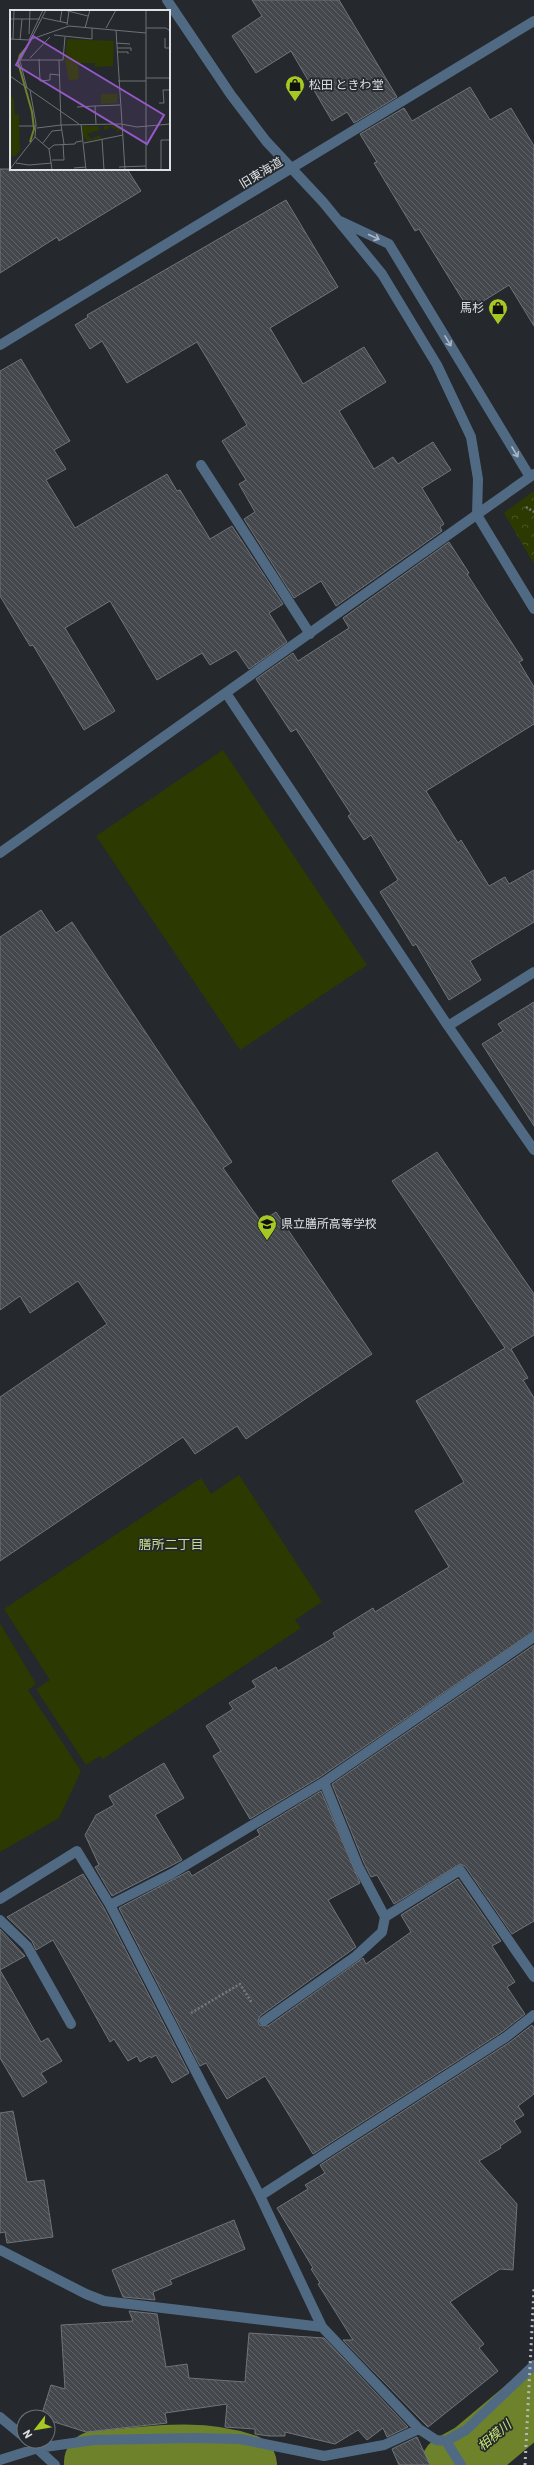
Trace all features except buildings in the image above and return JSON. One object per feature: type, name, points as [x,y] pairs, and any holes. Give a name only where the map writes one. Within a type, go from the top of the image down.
[{"type":"street","points":[[167,0],[231,95],[266,141],[294,169],[339,220],[382,274],[437,365],[471,437],[478,479],[477,516],[534,609]]},
{"type":"street","name":"旧東海道","points":[[0,345],[294,169],[534,21]]},
{"type":"street","points":[[0,853],[477,516],[532,475],[389,244],[339,220]]},
{"type":"street","points":[[201,465],[310,634]]},
{"type":"street","points":[[226,693],[448,1026],[534,1150]]},
{"type":"street","points":[[448,1026],[534,972]]},
{"type":"street","points":[[110,1906],[171,1874],[324,1782],[534,1637]]},
{"type":"street","points":[[264,2022],[356,1956],[382,1932],[385,1917],[358,1866],[324,1782]]},
{"type":"street","points":[[0,1898],[77,1851],[110,1906],[170,2025],[260,2196],[322,2326],[419,2429],[436,2440],[446,2442],[466,2430],[534,2365]]},
{"type":"street","points":[[385,1917],[460,1870],[534,1977]]},
{"type":"street","points":[[0,1920],[27,1946],[71,2024]]},
{"type":"street","points":[[260,2196],[506,2037],[534,2015]]},
{"type":"street","points":[[0,2250],[86,2294],[104,2301],[322,2326]]},
{"type":"street","points":[[0,2416],[16,2429]]},
{"type":"street","points":[[56,2445],[94,2440],[240,2439],[324,2456],[384,2445],[419,2429]]},
{"type":"street","points":[[446,2442],[461,2465]]},
{"type":"street","points":[[0,2460],[35,2449]]},
{"type":"street","points":[[39,2449],[55,2465]]},
{"type":"path","points":[[170,2025],[240,1984],[264,2022]]},
{"type":"green space","points":[[534,491],[534,564],[504,513]]},
{"type":"green space","points":[[223,750],[367,965],[240,1050],[96,836]]},
{"type":"green space","points":[[239,1475],[322,1602],[295,1620],[301,1628],[103,1759],[100,1756],[86,1765],[36,1689],[50,1680],[4,1609],[201,1478],[211,1494]]},
{"type":"green space","points":[[0,1623],[36,1684],[28,1690],[81,1771],[59,1818],[0,1852]]},
{"type":"waterway","name":"相模川","points":[[452,2465],[472,2454],[534,2402]]},
{"type":"waterway","name":"相模川","points":[[95,2462],[152,2457],[191,2456],[210,2457],[246,2465]]},
{"type":"railway","points":[[525,2465],[534,2289]]},
{"type":"place","name":"松田 ときわ堂","points":[[295,102]]},
{"type":"place","name":"馬杉","points":[[498,325]]},
{"type":"place","name":"県立膳所高等学校","points":[[267,1241]]},
{"type":"district","name":"膳所二丁目","points":[[171,1544]]}]
